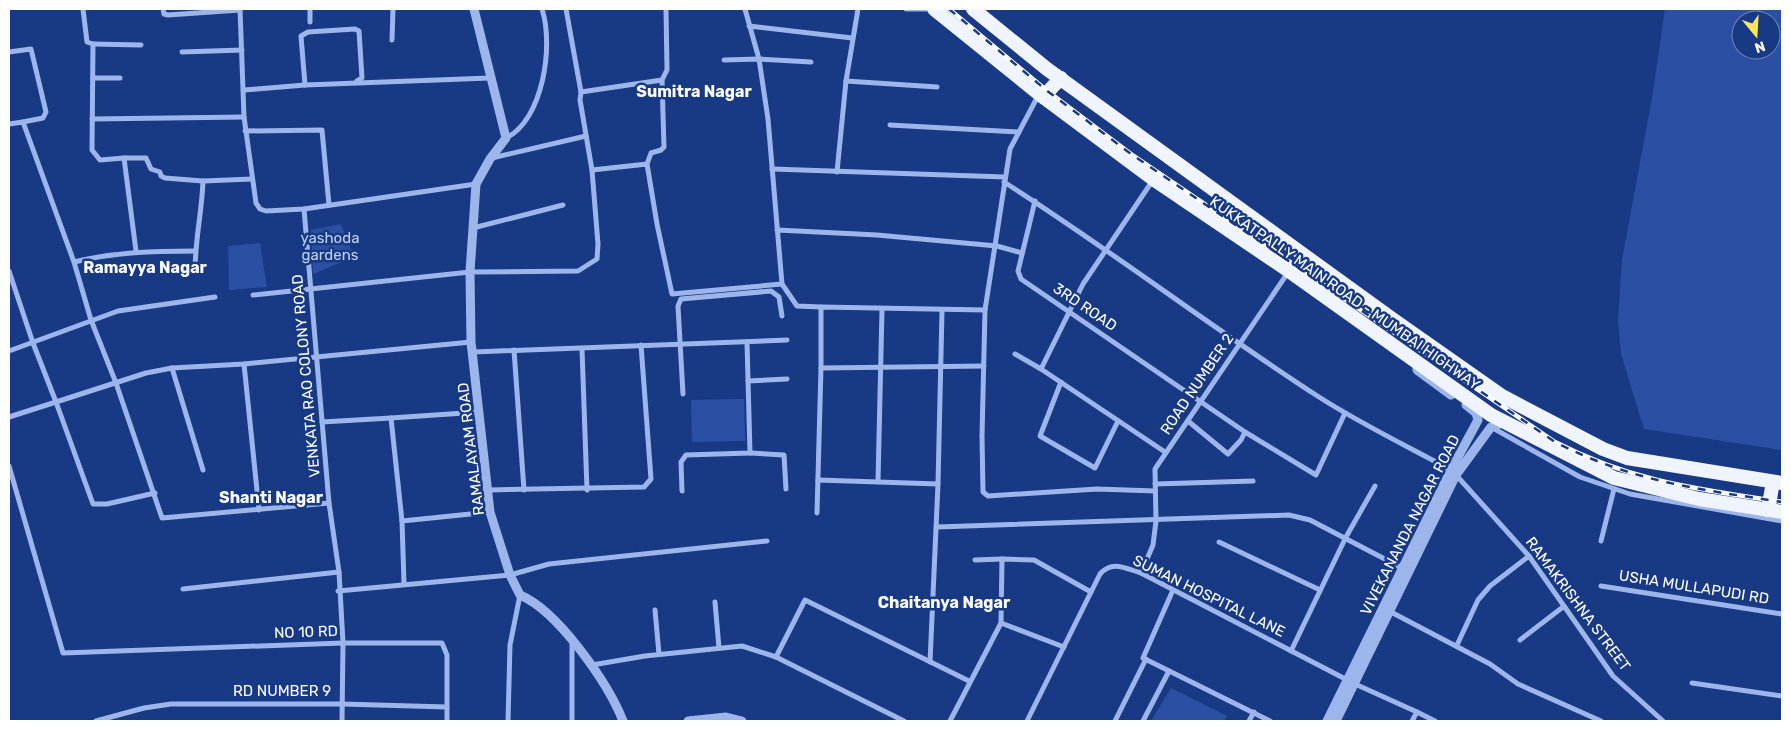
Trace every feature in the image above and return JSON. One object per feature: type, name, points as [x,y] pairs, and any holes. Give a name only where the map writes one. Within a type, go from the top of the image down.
[{"type":"highway","name":"KUKKATPALLY MAIN ROAD - MUMBAI HIGHWAY","points":[[934,9],[1041,96],[1153,179],[1289,271],[1491,415],[1590,473],[1699,499],[1782,512]]},
{"type":"highway","name":"KUKKATPALLY MAIN ROAD - MUMBAI HIGHWAY","points":[[973,9],[1061,78],[1394,321],[1502,396],[1602,449],[1627,458],[1778,482]]},
{"type":"highway","points":[[1041,96],[1061,78]]},
{"type":"highway","points":[[1768,510],[1778,482]]},
{"type":"street","points":[[83,9],[87,42],[93,44],[141,45]]},
{"type":"street","points":[[163,9],[164,14],[168,15],[240,9],[245,90],[245,131],[256,203],[260,209],[266,212],[304,209],[476,184]]},
{"type":"street","points":[[310,9],[310,22]]},
{"type":"street","points":[[392,40],[393,9]]},
{"type":"street","points":[[474,9],[506,138],[517,133],[523,126],[543,82],[546,49],[546,20],[543,9]]},
{"type":"street","points":[[252,295],[470,272],[578,271],[597,260],[592,170],[581,92],[566,9]]},
{"type":"street","points":[[666,9],[667,70],[662,80],[664,146],[661,150],[651,153],[647,164],[657,224],[672,294],[782,284]]},
{"type":"street","points":[[745,9],[759,59],[768,119],[782,284],[797,306],[882,310],[985,310]]},
{"type":"street","points":[[837,172],[846,81],[858,9]]},
{"type":"street","points":[[906,9],[926,9]]},
{"type":"street","points":[[749,26],[852,38]]},
{"type":"street","points":[[305,84],[301,34],[308,32],[358,30],[362,80],[331,83]]},
{"type":"street","points":[[93,44],[92,150],[95,156],[100,160],[146,158],[148,166],[165,178],[203,181],[252,179]]},
{"type":"street","points":[[9,52],[31,49],[46,112],[43,118],[9,124]]},
{"type":"street","points":[[182,52],[242,50]]},
{"type":"street","points":[[724,60],[759,59],[811,62]]},
{"type":"street","points":[[93,78],[120,78]]},
{"type":"street","points":[[245,90],[305,84],[490,78]]},
{"type":"street","points":[[581,92],[662,80]]},
{"type":"street","points":[[846,81],[937,87]]},
{"type":"street","points":[[1041,96],[1010,149],[1004,179],[997,246],[985,310],[982,436],[983,487],[985,495],[1103,489],[1155,491]]},
{"type":"street","points":[[92,119],[244,117]]},
{"type":"street","points":[[23,122],[74,262],[92,320],[155,493],[162,518],[330,503]]},
{"type":"street","points":[[890,125],[1019,132]]},
{"type":"street","points":[[245,131],[322,130],[329,205]]},
{"type":"street","points":[[490,159],[586,136]]},
{"type":"street","name":"RAMALAYAM ROAD","points":[[506,138],[490,159],[476,184],[470,272],[471,342],[474,352],[490,512],[510,575],[520,596]]},
{"type":"street","points":[[124,158],[136,251]]},
{"type":"street","points":[[592,170],[647,164]]},
{"type":"street","points":[[772,169],[1004,179]]},
{"type":"street","name":"RAMAKRISHNA STREET","points":[[1004,179],[1240,344],[1345,413],[1453,473],[1529,556],[1563,607],[1614,676],[1663,721]]},
{"type":"street","points":[[1041,369],[1068,310],[1083,284],[1153,179]]},
{"type":"street","points":[[195,270],[195,251],[202,215],[203,181]]},
{"type":"street","name":"3RD ROAD","points":[[1035,202],[1018,271],[1021,278],[1245,432],[1316,475],[1345,413]]},
{"type":"street","points":[[473,228],[563,205]]},
{"type":"street","name":"VENKATA RAO COLONY ROAD","points":[[304,209],[322,422],[339,572],[338,590],[343,643],[342,721]]},
{"type":"street","points":[[777,230],[877,235],[997,246],[1022,253]]},
{"type":"street","points":[[74,262],[102,255],[136,251],[195,251]]},
{"type":"street","points":[[9,271],[33,343],[93,504],[107,504],[155,493]]},
{"type":"street","name":"ROAD NUMBER 2","points":[[1141,573],[1153,545],[1156,521],[1155,469],[1289,271]]},
{"type":"street","points":[[683,394],[679,301],[686,296],[772,291],[779,297],[782,316]]},
{"type":"street","points":[[9,351],[118,311],[146,305],[215,297]]},
{"type":"street","points":[[817,514],[821,307]]},
{"type":"street","points":[[878,481],[882,310]]},
{"type":"street","points":[[930,662],[937,527],[942,311]]},
{"type":"street","points":[[474,352],[787,340]]},
{"type":"street","points":[[9,417],[146,373],[172,368],[317,358],[471,342]]},
{"type":"street","points":[[747,342],[750,453]]},
{"type":"street","points":[[488,490],[587,490],[644,487],[651,479],[641,345]]},
{"type":"street","points":[[582,349],[587,490]]},
{"type":"street","points":[[514,350],[524,490]]},
{"type":"street","points":[[1015,354],[1061,382],[1165,452]]},
{"type":"street","name":"VIVEKANANDA NAGAR ROAD","points":[[1327,721],[1351,682],[1389,611],[1478,420],[1471,409],[1417,370],[1417,362]]},
{"type":"street","points":[[244,364],[259,510]]},
{"type":"street","points":[[821,368],[880,369],[984,366]]},
{"type":"street","points":[[172,368],[203,470]]},
{"type":"street","points":[[748,381],[787,379]]},
{"type":"street","points":[[1061,382],[1040,436],[1094,468],[1118,421]]},
{"type":"street","points":[[322,422],[480,412]]},
{"type":"street","points":[[391,418],[402,522],[404,583]]},
{"type":"street","points":[[1188,420],[1228,454],[1241,440],[1245,432]]},
{"type":"street","points":[[1491,427],[1505,422]]},
{"type":"street","points":[[1491,427],[1547,460],[1590,473],[1614,488],[1630,494],[1782,521]]},
{"type":"street","name":"VIVEKANANDA NAGAR ROAD","points":[[1336,721],[1351,682],[1402,568],[1453,473],[1491,427]]},
{"type":"street","points":[[682,491],[681,462],[683,457],[688,454],[778,453],[784,455],[786,488]]},
{"type":"street","name":"NO 10 RD","points":[[9,466],[63,653],[343,643],[442,643],[447,655],[447,721]]},
{"type":"street","points":[[818,480],[938,484]]},
{"type":"street","points":[[1155,484],[1253,481]]},
{"type":"street","points":[[1291,651],[1346,537],[1375,486]]},
{"type":"street","points":[[1601,541],[1614,488]]},
{"type":"street","points":[[402,522],[490,512]]},
{"type":"street","points":[[937,527],[1034,522],[1156,521],[1289,516],[1310,520],[1346,537],[1402,568]]},
{"type":"street","points":[[338,590],[510,575],[549,564],[767,541]]},
{"type":"street","points":[[1219,542],[1320,590]]},
{"type":"street","points":[[1457,645],[1478,600],[1490,586],[1529,556]]},
{"type":"street","points":[[950,721],[1000,623],[1002,559]]},
{"type":"street","points":[[975,560],[1034,560],[1092,592]]},
{"type":"street","name":"SUMAN HOSPITAL LANE","points":[[1027,721],[1105,568],[1114,564],[1141,573],[1351,682],[1434,721]]},
{"type":"street","points":[[183,589],[339,572]]},
{"type":"street","name":"USHA MULLAPUDI RD","points":[[1601,586],[1782,614]]},
{"type":"street","points":[[1173,590],[1143,658],[1270,721]]},
{"type":"street","points":[[508,721],[510,645],[520,596],[531,600],[545,610],[592,665],[617,707],[623,721]]},
{"type":"street","points":[[776,657],[805,600],[969,681]]},
{"type":"street","points":[[715,602],[719,648]]},
{"type":"street","points":[[1520,640],[1563,607]]},
{"type":"street","points":[[655,610],[659,654]]},
{"type":"street","points":[[1389,611],[1457,645],[1490,664],[1518,684],[1601,721]]},
{"type":"street","points":[[1000,623],[1064,647]]},
{"type":"street","points":[[572,642],[572,721]]},
{"type":"street","points":[[592,665],[659,654],[742,646],[776,657],[904,721]]},
{"type":"street","points":[[1115,721],[1146,659]]},
{"type":"street","points":[[1143,721],[1169,671]]},
{"type":"street","points":[[1692,683],[1782,696]]},
{"type":"street","name":"RD NUMBER 9","points":[[96,721],[144,708],[171,704],[342,704],[447,708]]},
{"type":"street","points":[[1249,721],[1254,712]]},
{"type":"street","points":[[1412,721],[1417,712]]},
{"type":"street","points":[[688,721],[726,716],[742,721]]},
{"type":"green space","points":[[1665,9],[1782,9],[1782,450],[1644,429],[1621,354],[1618,320],[1622,260],[1653,92]]},
{"type":"green space","name":"yashoda gardens","points":[[341,224],[354,257],[313,274],[311,230]]},
{"type":"green space","points":[[260,243],[267,287],[229,290],[228,246]]},
{"type":"green space","points":[[744,399],[745,441],[692,442],[691,400]]},
{"type":"green space","points":[[1171,688],[1227,716],[1224,721],[1151,721]]},
{"type":"railway","points":[[949,9],[1046,90],[1131,154],[1555,442],[1584,456],[1639,475],[1694,488],[1782,502]]},
{"type":"district","name":"Sumitra Nagar","points":[[694,91]]},
{"type":"district","name":"Ramayya Nagar","points":[[145,267]]},
{"type":"district","name":"Shanti Nagar","points":[[271,497]]},
{"type":"district","name":"Chaitanya Nagar","points":[[944,602]]}]
